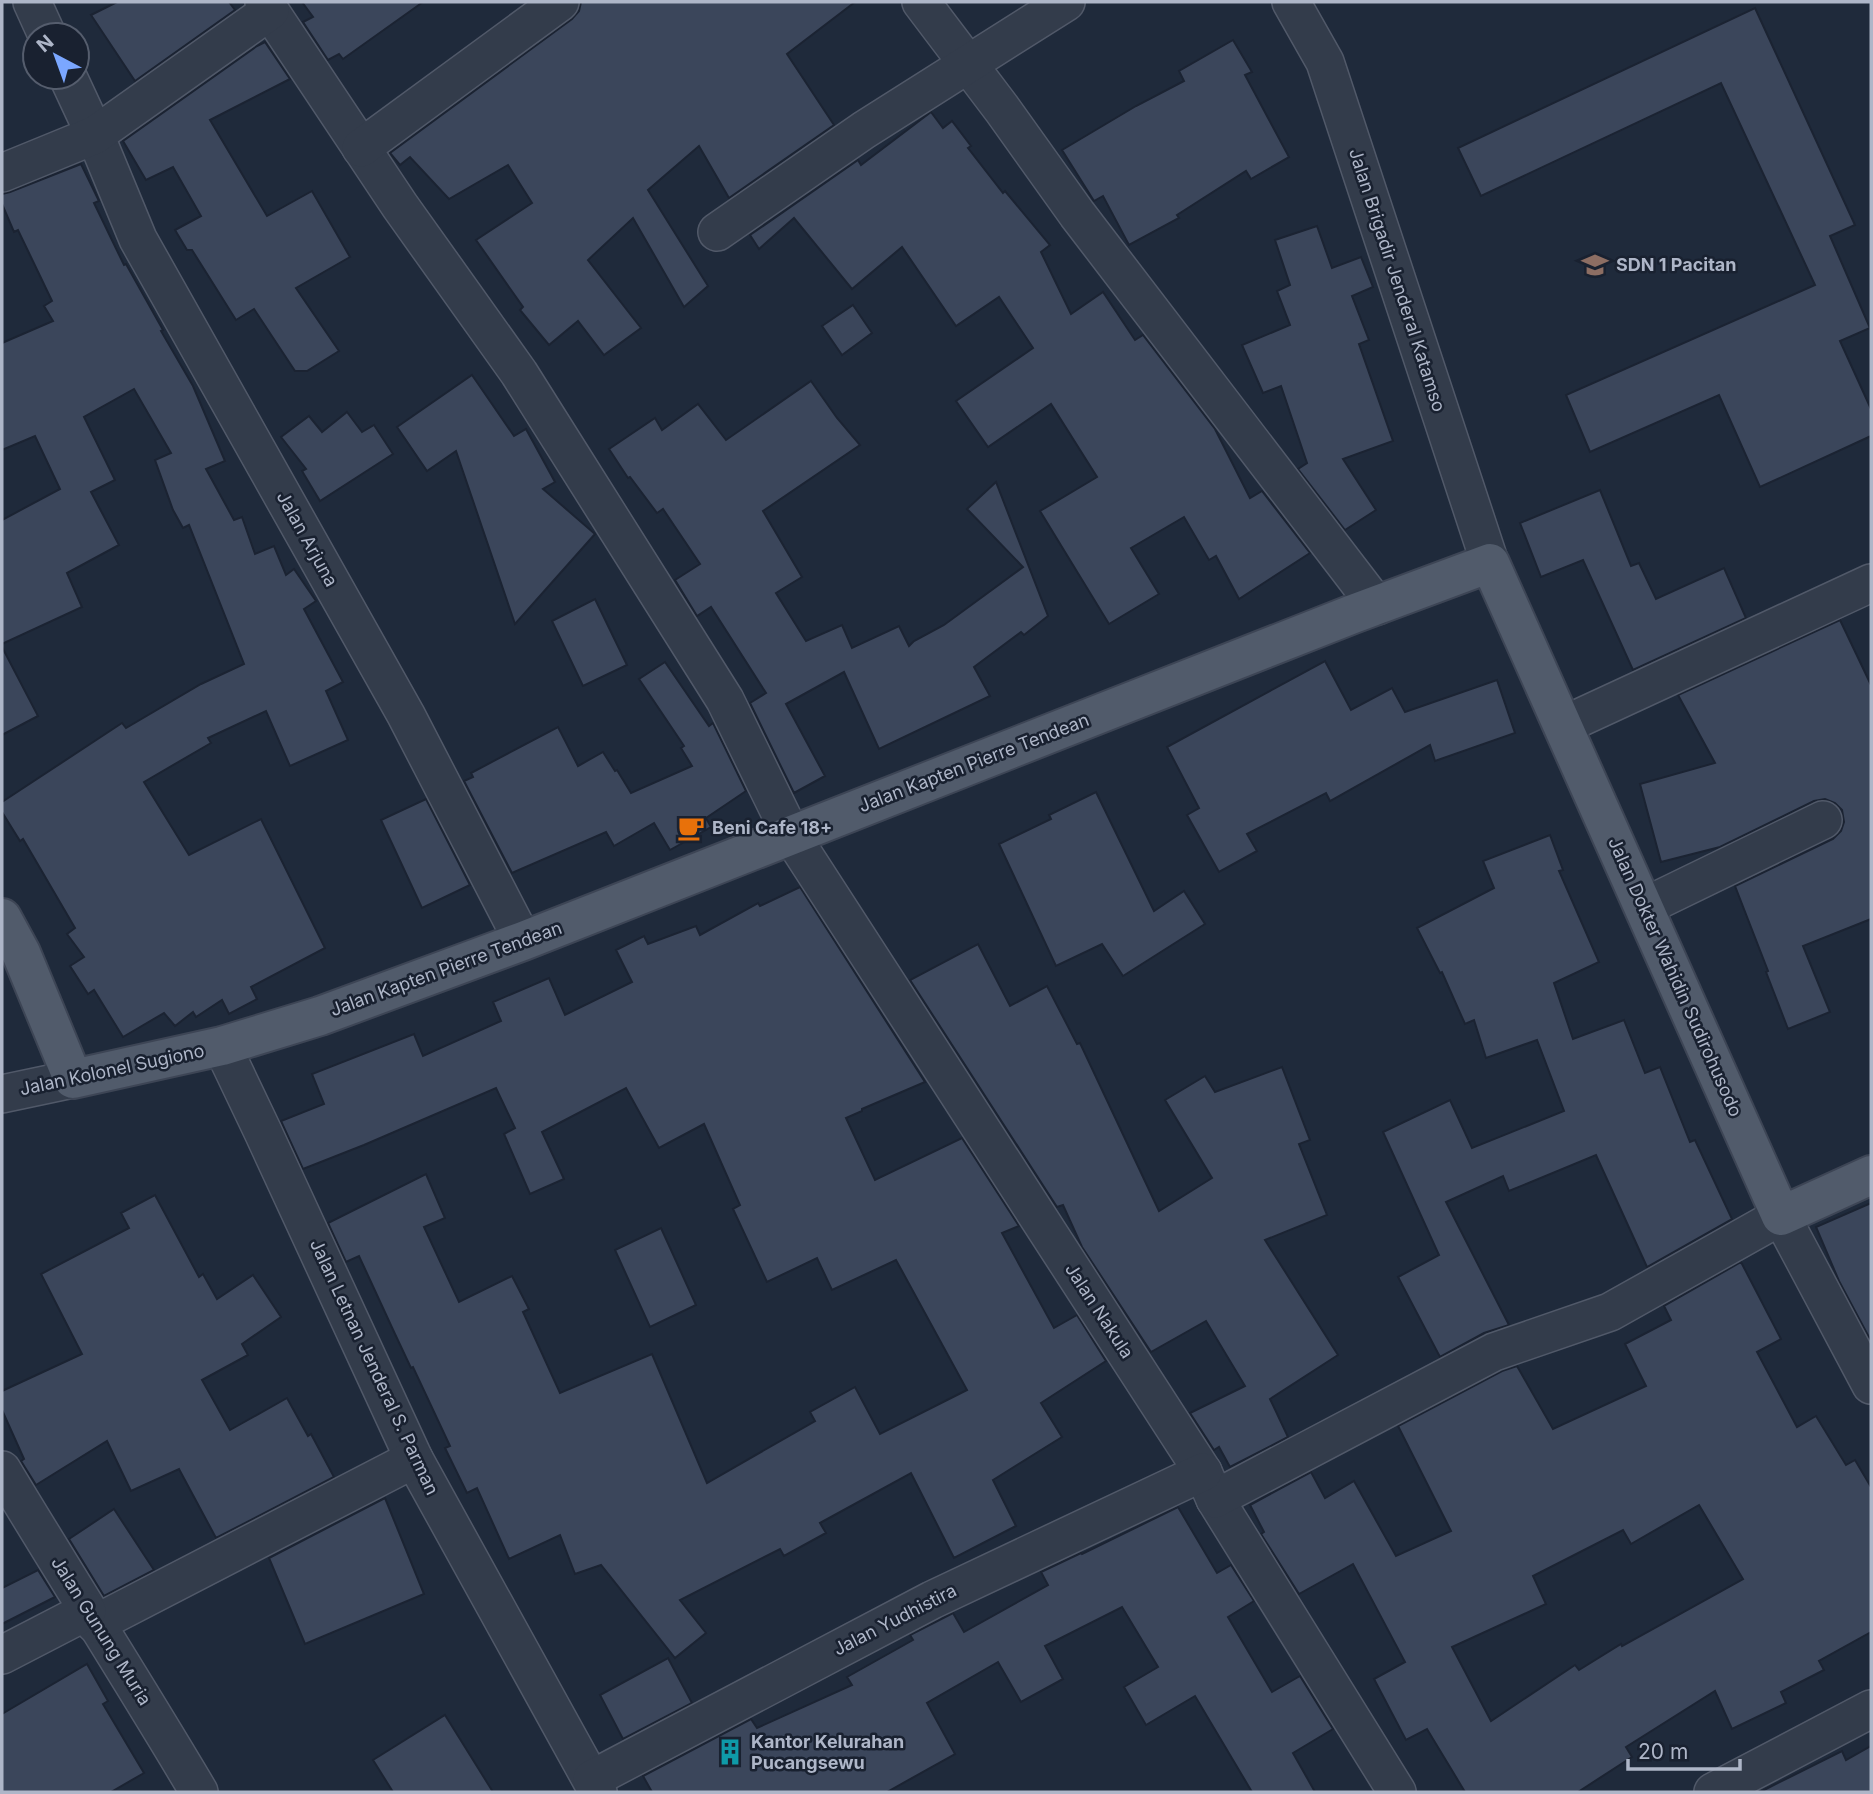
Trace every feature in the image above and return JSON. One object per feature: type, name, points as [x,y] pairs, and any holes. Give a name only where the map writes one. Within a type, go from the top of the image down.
[{"type":"main road","name":"Jalan Kapten Pierre Tendean","points":[[222,1046],[320,1016],[523,941],[1490,563]]},
{"type":"main road","name":"Jalan Dokter Wahidin Sudirohusodo","points":[[1490,563],[1781,1216]]},
{"type":"main road","points":[[2,919],[21,953],[73,1079]]},
{"type":"main road","name":"Jalan Kolonel Sugiono","points":[[73,1079],[222,1046]]},
{"type":"main road","points":[[1781,1216],[1871,1175]]},
{"type":"street","points":[[32,2],[41,21]]},
{"type":"street","points":[[361,148],[560,2]]},
{"type":"street","points":[[921,2],[1077,214],[1377,606]]},
{"type":"street","points":[[717,232],[864,130],[1066,2]]},
{"type":"street","name":"Jalan Brigadir Jenderal Katamso","points":[[1291,2],[1325,62],[1490,563]]},
{"type":"street","points":[[2,173],[96,135],[267,7]]},
{"type":"street","name":"Jalan Nakula","points":[[267,7],[361,148],[519,373],[725,699],[791,835],[1209,1486],[1397,1792]]},
{"type":"street","name":"Jalan Arjuna","points":[[75,91],[96,135],[138,239],[406,715],[523,941]]},
{"type":"street","points":[[1562,726],[1871,583]]},
{"type":"street","points":[[1644,907],[1823,820]]},
{"type":"street","name":"Jalan Letnan Jenderal S. Parman","points":[[222,1046],[414,1459],[595,1786]]},
{"type":"street","name":"Jalan Kolonel Sugiono","points":[[2,1094],[73,1079]]},
{"type":"street","name":"Jalan Yudhistira","points":[[595,1786],[932,1600],[1209,1486],[1494,1352],[1610,1312],[1781,1216]]},
{"type":"street","name":"Jalan Dokter Wahidin Sudirohusodo","points":[[1781,1216],[1871,1385]]},
{"type":"street","points":[[2,1655],[91,1618],[414,1459]]},
{"type":"street","name":"Jalan Gunung Muria","points":[[2,1470],[199,1792]]},
{"type":"street","points":[[1713,1792],[1871,1709]]},
{"type":"building","points":[[117,2],[229,2],[235,10],[135,81],[91,15]]},
{"type":"building","points":[[302,2],[423,2],[343,59],[339,54],[328,60],[303,22],[313,17]]},
{"type":"building","points":[[581,2],[855,2],[787,54],[834,125],[729,198],[699,146],[648,190],[708,286],[684,307],[633,218],[588,260],[641,328],[604,355],[578,321],[549,345],[520,310],[523,307],[476,240],[532,203],[508,165],[449,199],[410,157],[400,165],[390,153],[572,19],[579,11]]},
{"type":"building","points":[[1755,8],[1855,225],[1830,236],[1870,328],[1840,341],[1871,409],[1871,436],[1760,487],[1719,395],[1590,452],[1566,395],[1815,285],[1721,83],[1481,196],[1458,148]]},
{"type":"building","points":[[1233,40],[1252,72],[1245,75],[1289,157],[1251,179],[1246,171],[1177,215],[1179,218],[1129,245],[1103,196],[1094,201],[1062,150],[1184,81],[1179,71]]},
{"type":"building","points":[[265,42],[290,79],[210,120],[267,216],[312,191],[350,257],[296,288],[339,351],[307,371],[295,371],[254,309],[236,320],[192,250],[187,250],[175,230],[201,216],[173,167],[146,180],[123,141]]},
{"type":"building","points":[[931,112],[943,128],[952,121],[971,146],[968,148],[1003,193],[1005,191],[1050,245],[1041,252],[1071,314],[1103,292],[1135,340],[1143,335],[1215,429],[1250,498],[1262,491],[1310,553],[1239,599],[1216,556],[1209,560],[1184,517],[1131,548],[1159,594],[1109,624],[1040,511],[1097,477],[1051,404],[988,447],[956,401],[1033,348],[999,297],[956,326],[902,247],[852,289],[794,218],[759,249],[750,235],[858,160],[861,165]]},
{"type":"building","points":[[81,164],[99,201],[94,203],[124,265],[126,264],[193,386],[225,461],[206,469],[234,520],[242,517],[255,554],[274,546],[286,575],[294,569],[316,601],[304,609],[343,682],[326,691],[348,740],[290,766],[266,711],[208,738],[211,743],[144,782],[189,855],[261,819],[325,948],[251,987],[257,999],[229,1014],[222,1000],[196,1017],[193,1012],[175,1026],[164,1013],[123,1037],[94,990],[88,994],[70,966],[84,957],[67,934],[75,928],[23,839],[20,841],[2,812],[2,802],[122,723],[126,728],[201,684],[244,664],[189,525],[183,528],[173,510],[155,460],[171,453],[134,389],[84,417],[115,480],[91,492],[119,545],[67,573],[82,607],[2,644],[2,520],[60,489],[35,436],[2,450],[2,343],[53,321],[44,306],[52,301],[18,230],[14,232],[2,204],[2,194]]},
{"type":"building","points":[[1317,226],[1332,268],[1361,257],[1373,287],[1352,296],[1369,340],[1359,344],[1393,441],[1343,459],[1376,510],[1345,530],[1298,469],[1307,463],[1281,386],[1263,393],[1242,345],[1290,325],[1277,291],[1290,285],[1275,240]]},
{"type":"building","points":[[853,305],[872,333],[842,355],[822,326]]},
{"type":"building","points":[[472,375],[514,436],[526,429],[555,482],[543,489],[595,534],[515,624],[456,451],[427,471],[397,427]]},
{"type":"building","points":[[811,381],[860,445],[763,511],[802,577],[776,593],[806,641],[842,625],[852,648],[899,626],[909,646],[944,625],[1023,567],[967,509],[996,482],[1048,616],[1024,635],[1021,632],[974,667],[990,696],[879,749],[844,672],[786,704],[825,776],[794,793],[750,703],[766,693],[711,607],[697,616],[675,580],[700,564],[663,509],[657,513],[630,477],[628,478],[609,449],[655,418],[662,430],[698,404],[726,440]]},
{"type":"building","points":[[347,412],[362,432],[374,425],[393,454],[320,501],[302,471],[306,469],[281,437],[309,416],[322,432]]},
{"type":"building","points":[[1600,490],[1631,566],[1639,563],[1656,599],[1724,568],[1746,618],[1633,670],[1583,560],[1541,577],[1520,523]]},
{"type":"building","points":[[595,599],[627,665],[583,686],[552,621]]},
{"type":"building","points":[[1840,620],[1871,685],[1871,919],[1803,946],[1830,1012],[1788,1029],[1735,886],[1833,839],[1841,831],[1844,822],[1842,810],[1825,799],[1814,801],[1720,847],[1661,862],[1640,784],[1715,763],[1678,695]]},
{"type":"building","points":[[2,647],[38,716],[2,735]]},
{"type":"building","points":[[1325,661],[1351,710],[1392,688],[1405,712],[1497,680],[1515,733],[1435,761],[1430,745],[1330,801],[1326,793],[1247,834],[1257,851],[1219,872],[1187,815],[1199,808],[1167,747]]},
{"type":"building","points":[[665,662],[709,726],[713,723],[746,791],[706,818],[711,827],[670,850],[654,823],[614,846],[606,832],[512,873],[464,781],[473,777],[471,773],[558,727],[578,766],[603,752],[631,793],[692,766],[681,748],[684,746],[639,679]]},
{"type":"building","points":[[1096,792],[1154,911],[1184,891],[1205,924],[1123,976],[1102,944],[1056,966],[999,844],[1051,819],[1049,815]]},
{"type":"building","points":[[426,799],[470,885],[422,908],[381,820]]},
{"type":"building","points":[[1550,835],[1563,870],[1559,871],[1599,962],[1554,983],[1573,1039],[1624,1020],[1645,1073],[1660,1067],[1690,1142],[1695,1140],[1732,1219],[1647,1267],[1596,1155],[1509,1191],[1503,1176],[1446,1202],[1509,1325],[1484,1333],[1440,1357],[1398,1277],[1439,1255],[1383,1132],[1450,1100],[1472,1148],[1564,1111],[1537,1040],[1486,1058],[1474,1020],[1465,1024],[1442,972],[1440,973],[1417,928],[1494,888],[1483,861]]},
{"type":"building","points":[[800,887],[925,1082],[846,1118],[875,1180],[962,1138],[1019,1226],[1002,1233],[1054,1328],[1077,1315],[1106,1361],[1041,1403],[1062,1437],[993,1480],[1016,1526],[954,1558],[911,1473],[820,1523],[826,1533],[784,1556],[780,1549],[680,1600],[706,1633],[675,1658],[601,1565],[575,1574],[560,1535],[509,1559],[477,1488],[467,1493],[445,1448],[450,1446],[359,1256],[346,1262],[328,1223],[426,1174],[445,1218],[424,1227],[459,1302],[512,1276],[529,1309],[523,1312],[560,1393],[652,1354],[707,1483],[815,1421],[810,1412],[855,1387],[880,1434],[967,1390],[896,1260],[832,1290],[817,1258],[767,1282],[733,1209],[740,1205],[704,1124],[659,1148],[626,1088],[542,1132],[564,1179],[530,1194],[504,1134],[515,1128],[496,1088],[303,1169],[281,1121],[324,1104],[312,1074],[414,1034],[423,1056],[501,1021],[493,1002],[549,978],[565,1015],[632,982],[616,950],[644,936],[648,944],[696,926],[700,935],[758,903],[760,906]]},
{"type":"building","points":[[978,944],[1010,1006],[1047,986],[1077,1044],[1080,1043],[1159,1211],[1212,1178],[1165,1100],[1205,1076],[1215,1092],[1282,1067],[1310,1140],[1299,1144],[1327,1215],[1265,1240],[1338,1355],[1270,1399],[1288,1437],[1230,1467],[1219,1447],[1214,1450],[1190,1413],[1245,1386],[1206,1321],[1151,1352],[1082,1247],[1063,1205],[1057,1207],[910,980]]},
{"type":"building","points":[[155,1195],[199,1277],[203,1274],[217,1299],[253,1275],[281,1317],[242,1344],[248,1355],[202,1380],[230,1430],[287,1398],[308,1436],[311,1434],[334,1477],[216,1538],[179,1469],[131,1491],[107,1441],[36,1485],[21,1461],[24,1459],[2,1410],[2,1391],[82,1354],[41,1274],[129,1228],[121,1213]]},
{"type":"building","points":[[1871,1203],[1871,1341],[1839,1281],[1816,1227]]},
{"type":"building","points":[[661,1228],[696,1305],[650,1327],[615,1250]]},
{"type":"building","points":[[1741,1262],[1781,1339],[1757,1352],[1797,1427],[1816,1416],[1846,1465],[1855,1460],[1871,1487],[1871,1632],[1819,1661],[1824,1670],[1781,1692],[1786,1703],[1732,1729],[1715,1691],[1626,1747],[1632,1757],[1578,1792],[1465,1792],[1427,1729],[1406,1740],[1374,1679],[1405,1662],[1353,1564],[1299,1594],[1261,1534],[1264,1532],[1250,1505],[1311,1472],[1325,1498],[1354,1481],[1396,1556],[1451,1531],[1398,1426],[1502,1371],[1517,1366],[1553,1429],[1646,1386],[1625,1344],[1671,1320],[1664,1306]],"holes":[[[1699,1505],[1743,1579],[1622,1646],[1621,1644],[1579,1670],[1575,1665],[1491,1721],[1452,1647],[1546,1604],[1533,1576],[1623,1530],[1631,1544]]]},
{"type":"building","points":[[385,1498],[424,1594],[305,1644],[269,1558]]},
{"type":"building","points":[[1178,1507],[1217,1573],[1231,1565],[1254,1601],[1228,1617],[1272,1692],[1300,1676],[1333,1729],[1293,1753],[1315,1792],[1252,1792],[1195,1696],[1146,1725],[1124,1687],[1158,1667],[1122,1607],[1045,1646],[1063,1679],[1021,1702],[998,1662],[927,1703],[955,1754],[887,1792],[652,1792],[643,1776],[751,1719],[757,1728],[852,1685],[847,1677],[913,1640],[910,1635],[953,1613],[964,1632],[1048,1585],[1041,1572]]},
{"type":"building","points":[[114,1509],[154,1570],[104,1596],[69,1539]]},
{"type":"building","points":[[38,1570],[55,1597],[2,1624],[2,1588]]},
{"type":"building","points":[[668,1658],[692,1703],[623,1739],[600,1695]]},
{"type":"building","points":[[87,1664],[108,1701],[103,1704],[144,1773],[111,1792],[2,1792],[2,1714]]},
{"type":"building","points":[[445,1715],[493,1792],[393,1792],[373,1760]]},
{"type":"building","points":[[1871,1746],[1871,1792],[1760,1792],[1842,1751],[1846,1760]]},
{"type":"place","name":"SDN 1 Pacitan","points":[[1595,265]]},
{"type":"place","name":"Beni Cafe 18+","points":[[691,828]]},
{"type":"place","name":"Kantor Kelurahan Pucangsewu","points":[[730,1752]]}]
